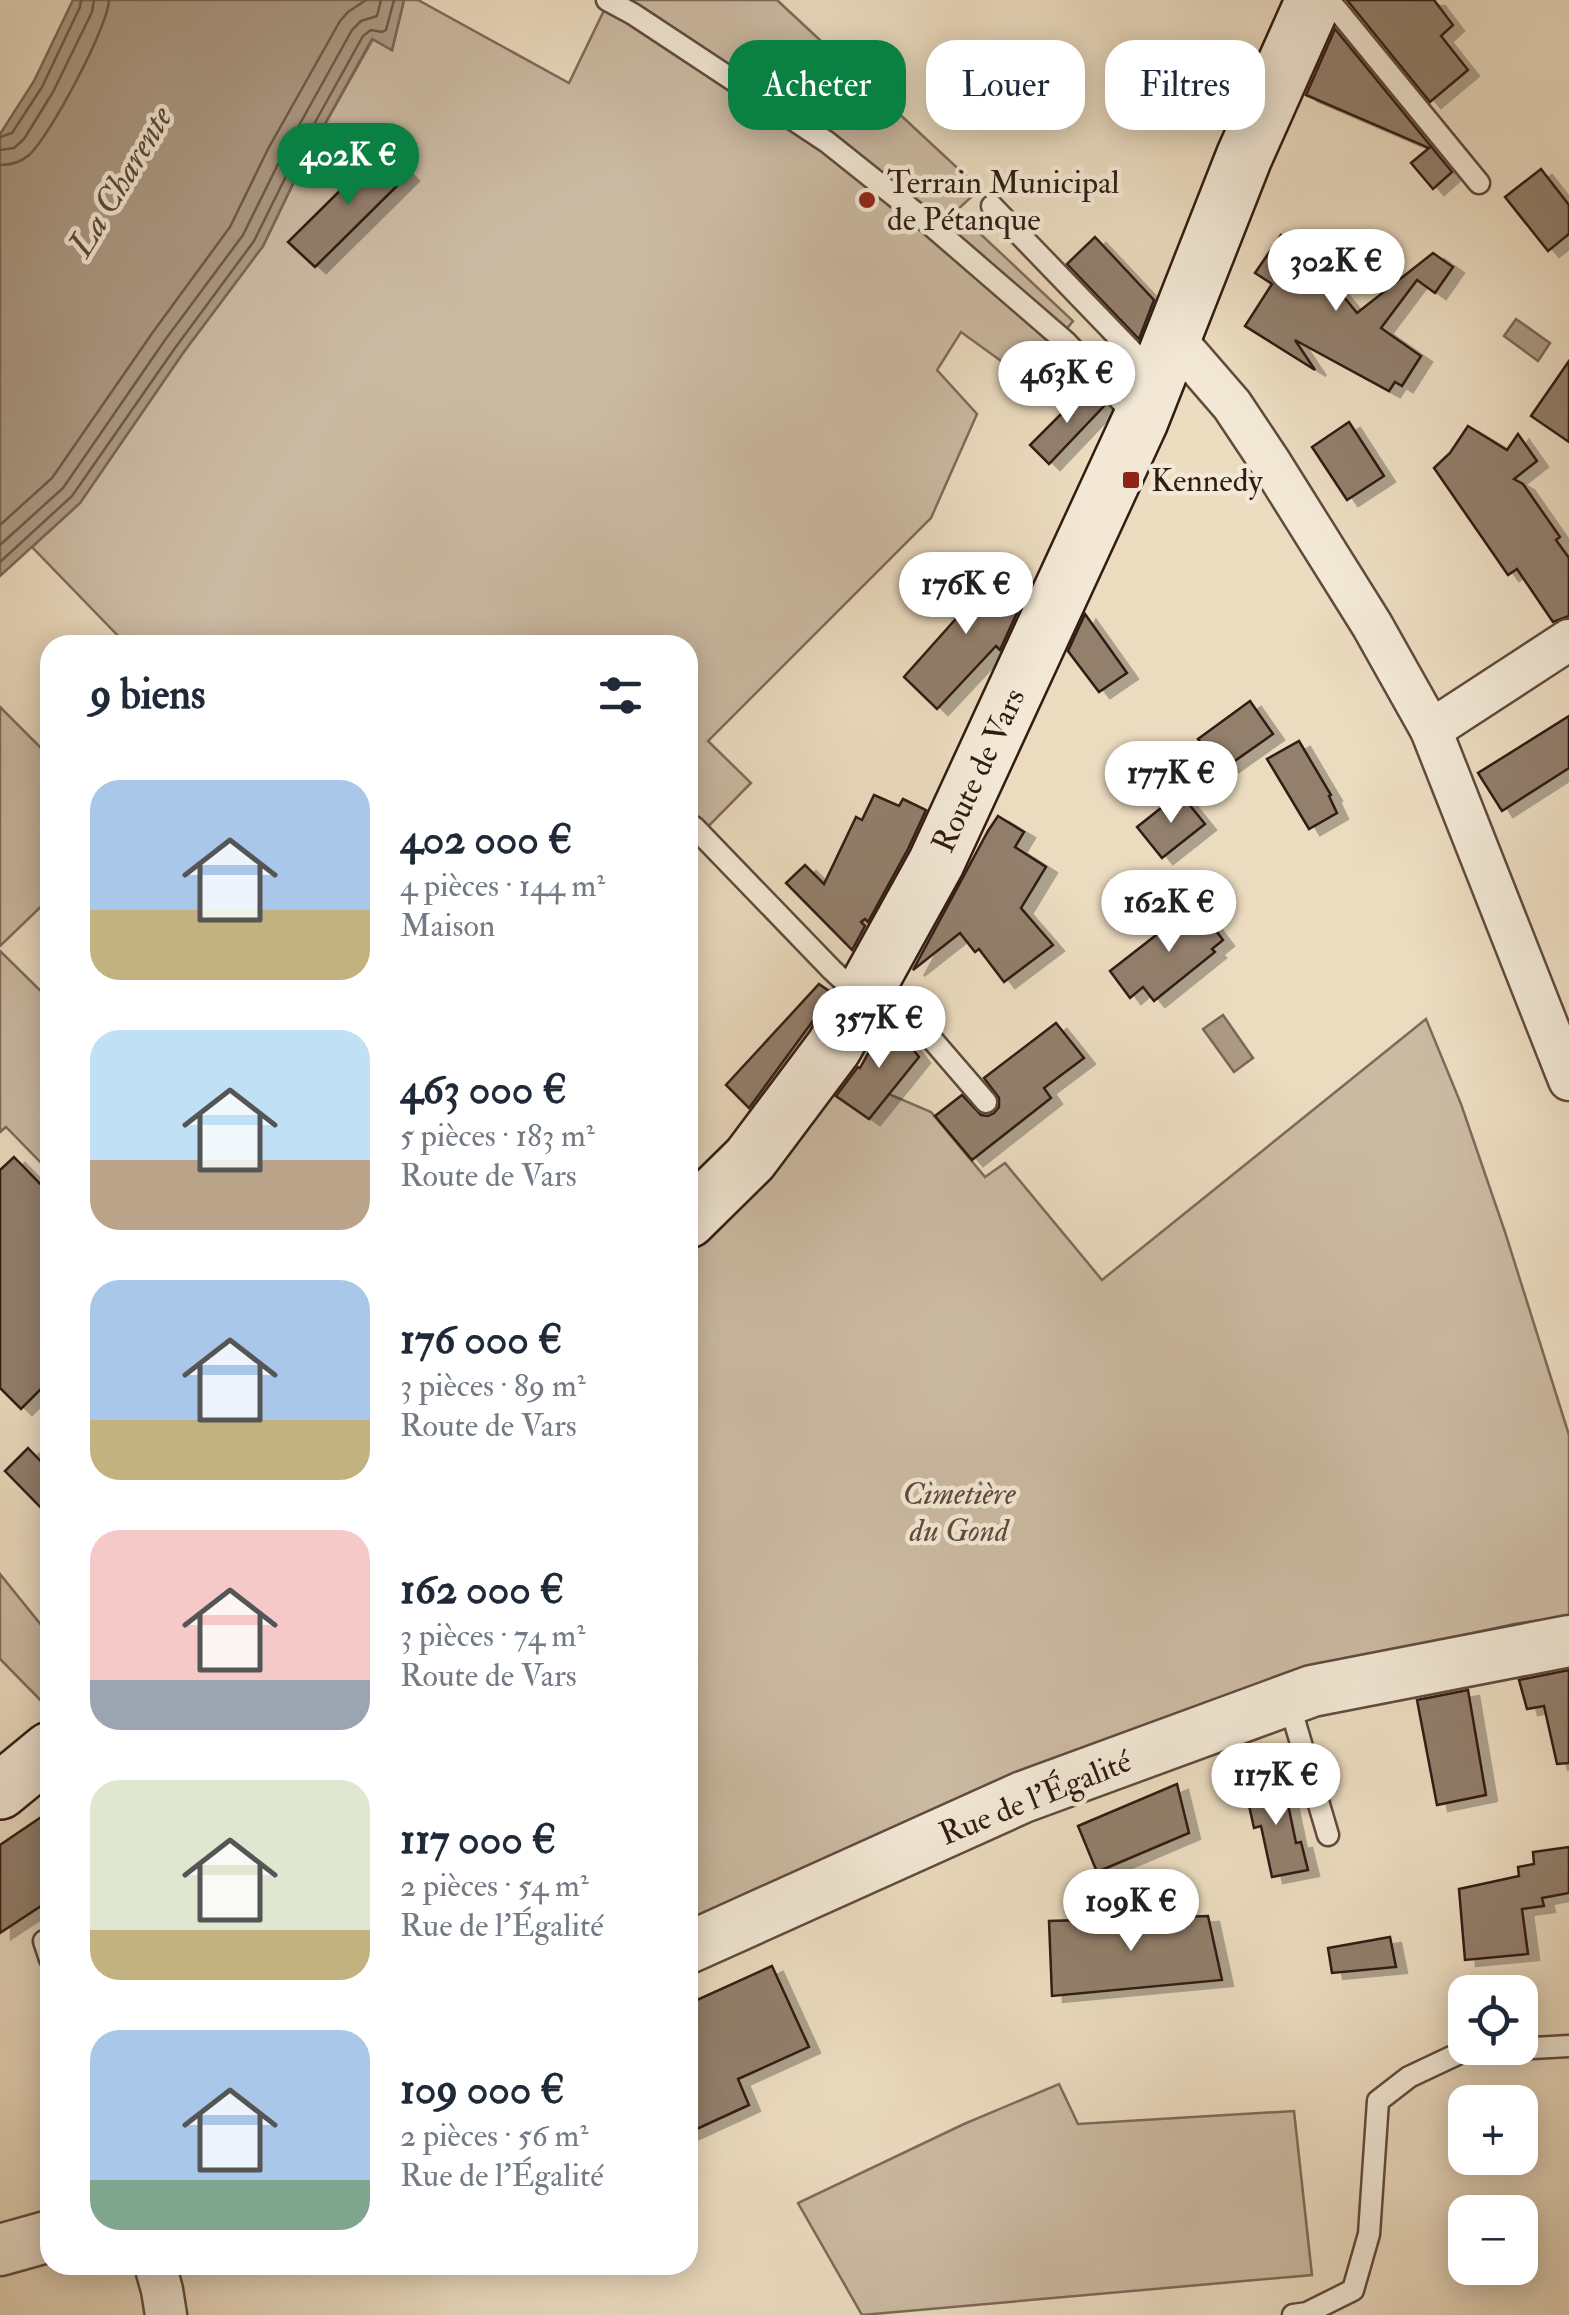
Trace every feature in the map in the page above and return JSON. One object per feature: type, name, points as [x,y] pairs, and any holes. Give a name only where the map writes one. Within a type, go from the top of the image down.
[{"type":"main road","name":"Route de Vars","points":[[698,1210],[750,1160],[834,1046],[936,863],[1157,379],[1244,157],[1314,0]]},
{"type":"street","points":[[1157,379],[1232,405],[1372,624],[1431,730],[1553,990],[1569,1080]]},
{"type":"street","points":[[1431,730],[1569,640]]},
{"type":"street","name":"Rue de l'Égalité","points":[[698,1943],[1022,1797],[1312,1691],[1569,1640]]},
{"type":"street","points":[[0,2250],[40,2239]]},
{"type":"street","points":[[158,2275],[166,2315]]},
{"type":"lane","points":[[607,0],[827,142],[926,220],[1066,342],[1157,379]]},
{"type":"lane","points":[[1329,0],[1480,183]]},
{"type":"lane","points":[[992,206],[1157,379]]},
{"type":"lane","points":[[698,831],[832,970],[917,1022],[986,1102]]},
{"type":"lane","points":[[1288,1700],[1328,1835]]},
{"type":"lane","points":[[1293,2315],[1353,2290],[1369,2234],[1378,2101],[1409,2077],[1462,2052],[1569,2046]]},
{"type":"green space","points":[[404,0],[418,0],[569,83],[609,0],[777,0],[820,40],[728,40],[728,130],[906,130],[906,120],[980,189],[956,211],[1073,321],[1026,379],[961,332],[937,370],[977,414],[931,518],[708,741],[751,783],[698,837],[698,635],[117,635],[32,547],[80,503],[183,353],[263,246],[301,167],[373,39],[392,50]]},
{"type":"green space","points":[[0,707],[40,747],[40,908],[0,946]]},
{"type":"green space","points":[[0,951],[40,990],[40,1162],[6,1127],[0,1132]]},
{"type":"green space","name":"Cimetière du Gond","points":[[1426,1019],[1461,1104],[1505,1232],[1569,1435],[1569,1616],[1514,1624],[1362,1658],[698,1925],[698,1238],[769,1174],[831,1093],[869,1118],[889,1094],[931,1112],[985,1177],[1005,1163],[1102,1280]]},
{"type":"green space","points":[[0,1574],[40,1624],[40,1700],[0,1659]]},
{"type":"green space","points":[[1059,2084],[1078,2124],[1294,2111],[1312,2275],[862,2315],[798,2203],[964,2124]]},
{"type":"water","name":"La Charente","points":[[73,0],[404,0],[392,50],[372,39],[301,167],[263,246],[183,353],[80,503],[0,576],[0,134],[34,81]]},
{"type":"water","points":[[1516,319],[1550,343],[1538,361],[1504,336]]},
{"type":"water","points":[[1223,1015],[1253,1058],[1234,1072],[1203,1029]]},
{"type":"building","points":[[1347,0],[1434,0],[1453,25],[1441,36],[1468,70],[1430,102]]},
{"type":"building","points":[[1335,29],[1452,172],[1433,189],[1411,163],[1429,148],[1306,95]]},
{"type":"building","points":[[382,149],[408,175],[315,267],[288,242]]},
{"type":"building","points":[[1541,169],[1569,205],[1569,234],[1548,251],[1505,197]]},
{"type":"building","points":[[1281,235],[1338,269],[1328,277],[1357,313],[1433,253],[1453,267],[1435,293],[1417,280],[1381,328],[1421,356],[1402,386],[1395,382],[1389,391],[1295,340],[1315,370],[1245,326],[1272,284],[1255,273]]},
{"type":"building","points":[[1095,237],[1154,300],[1139,339],[1067,264]]},
{"type":"building","points":[[1569,361],[1569,442],[1531,416]]},
{"type":"building","points":[[1087,388],[1105,405],[1049,464],[1030,445]]},
{"type":"building","points":[[1349,422],[1384,476],[1347,500],[1312,447]]},
{"type":"building","points":[[1468,426],[1507,450],[1518,434],[1537,461],[1514,479],[1523,484],[1560,537],[1556,540],[1569,558],[1569,616],[1553,622],[1517,569],[1508,575],[1434,468]]},
{"type":"building","points":[[968,569],[1025,595],[1000,650],[996,646],[937,709],[904,677],[961,613],[952,603]]},
{"type":"building","points":[[1085,614],[1127,673],[1099,692],[1068,651]]},
{"type":"building","points":[[1250,701],[1273,734],[1222,770],[1198,739]]},
{"type":"building","points":[[1569,716],[1569,768],[1502,811],[1478,773]]},
{"type":"building","points":[[1299,741],[1331,795],[1337,813],[1309,829],[1267,759]]},
{"type":"building","points":[[1180,793],[1205,824],[1162,858],[1137,827]]},
{"type":"building","points":[[874,795],[899,806],[903,799],[926,810],[868,922],[861,922],[865,926],[852,950],[786,883],[805,865],[824,884],[856,817],[862,820]]},
{"type":"building","points":[[998,816],[1024,832],[1015,847],[1046,867],[1021,908],[1053,945],[1004,982],[979,949],[975,952],[960,933],[913,970],[988,831]]},
{"type":"building","points":[[1196,904],[1223,940],[1212,949],[1215,952],[1154,1001],[1143,987],[1130,998],[1110,971]]},
{"type":"building","points":[[819,984],[829,991],[815,1018],[749,1108],[726,1085]]},
{"type":"building","points":[[888,1017],[919,1057],[869,1119],[836,1096],[860,1068]]},
{"type":"building","points":[[1056,1023],[1084,1058],[1044,1088],[1051,1098],[972,1160],[935,1116],[962,1095],[981,1115],[994,1113],[999,1098],[984,1078]]},
{"type":"building","points":[[14,1157],[40,1184],[40,1390],[21,1409],[0,1388],[0,1170]]},
{"type":"building","points":[[28,1448],[40,1461],[40,1507],[5,1471]]},
{"type":"building","points":[[1569,1670],[1569,1763],[1557,1764],[1544,1706],[1527,1709],[1519,1680]]},
{"type":"building","points":[[1468,1690],[1486,1795],[1437,1805],[1417,1700]]},
{"type":"building","points":[[1283,1780],[1296,1843],[1301,1842],[1308,1870],[1272,1877],[1261,1826],[1254,1828],[1245,1788]]},
{"type":"building","points":[[1177,1784],[1189,1833],[1097,1872],[1078,1826]]},
{"type":"building","points":[[40,1818],[40,1907],[0,1933],[0,1845]]},
{"type":"building","points":[[1569,1847],[1569,1893],[1542,1898],[1544,1906],[1522,1909],[1528,1954],[1465,1960],[1459,1889],[1519,1876],[1518,1867],[1534,1864],[1533,1852]]},
{"type":"building","points":[[1208,1916],[1222,1980],[1052,1996],[1049,1921]]},
{"type":"building","points":[[1390,1937],[1396,1967],[1332,1973],[1328,1948]]},
{"type":"building","points":[[772,1966],[809,2047],[738,2079],[749,2105],[698,2128],[698,1999]]},
{"type":"place","name":"Terrain Municipal de Pétanque","points":[[867,200]]},
{"type":"place","name":"Kennedy","points":[[1131,480]]}]
